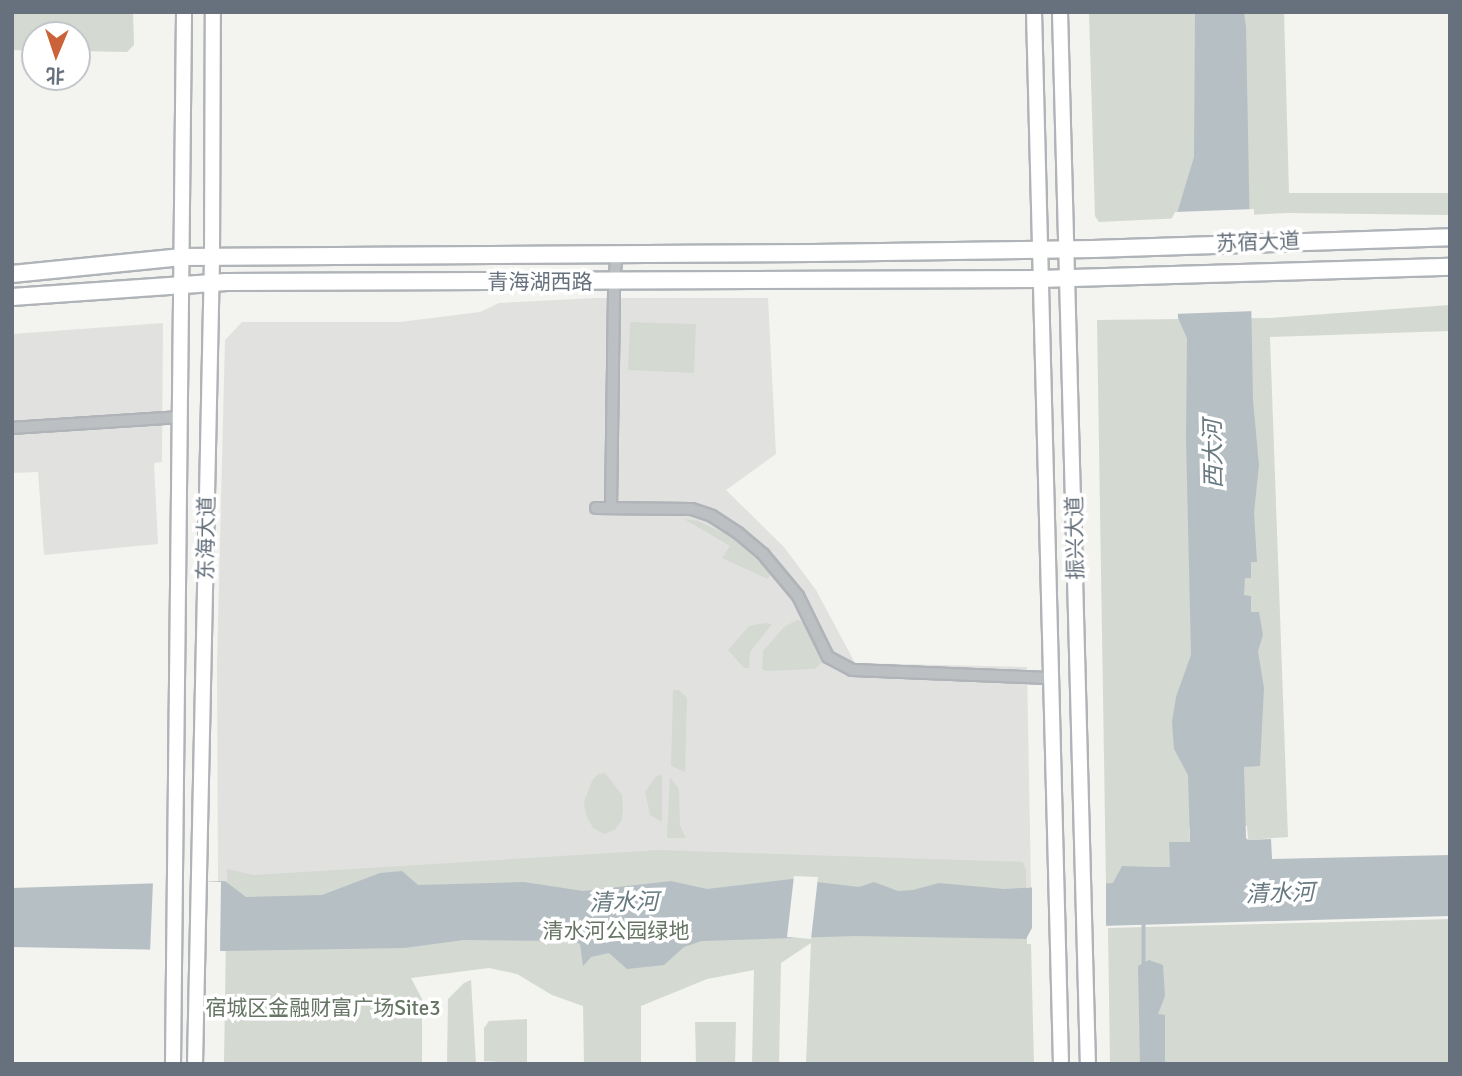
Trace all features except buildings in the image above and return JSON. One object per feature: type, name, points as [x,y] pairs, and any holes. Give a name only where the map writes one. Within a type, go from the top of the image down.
[{"type":"main road","name":"苏宿大道","points":[[1066,248],[1450,237]]},
{"type":"main road","name":"青海湖西路","points":[[12,274],[182,257],[1066,248]]},
{"type":"main road","name":"苏宿大道","points":[[1068,278],[1450,267]]},
{"type":"main road","name":"青海湖西路","points":[[12,297],[212,283],[1068,278]]},
{"type":"street","name":"东海大道","points":[[173,1064],[184,12]]},
{"type":"street","name":"东海大道","points":[[195,1064],[212,283],[213,12]]},
{"type":"street","name":"振兴大道","points":[[1034,12],[1061,1064]]},
{"type":"street","name":"振兴大道","points":[[1060,12],[1088,1064]]},
{"type":"street","points":[[611,508],[614,281],[617,254]]},
{"type":"street","points":[[12,428],[180,416]]},
{"type":"street","points":[[596,508],[692,509],[712,516],[763,554],[798,596],[828,657],[852,670],[1050,678]]},
{"type":"shaded area","points":[[594,298],[768,298],[776,454],[726,490],[784,547],[816,590],[855,663],[1027,667],[1031,887],[245,897],[225,882],[218,882],[217,663],[225,340],[242,322],[400,322],[480,312],[499,303]]},
{"type":"shaded area","points":[[163,323],[162,462],[154,463],[158,544],[44,555],[38,472],[12,473],[12,334]]},
{"type":"green space","points":[[12,12],[133,12],[134,45],[127,52],[91,51],[91,21],[21,21],[21,50],[12,50]]},
{"type":"green space","points":[[1089,12],[1284,12],[1289,193],[1450,193],[1450,215],[1288,213],[1099,222],[1095,216]]},
{"type":"green space","points":[[1450,305],[1450,331],[1270,337],[1288,837],[1248,840],[1247,826],[1189,828],[1190,842],[1170,867],[1122,866],[1114,883],[1106,884],[1097,320],[1269,318]]},
{"type":"green space","points":[[630,322],[696,324],[694,373],[628,370]]},
{"type":"green space","points":[[684,519],[698,521],[728,535],[768,569],[771,574],[768,579],[722,558],[730,546]]},
{"type":"green space","points":[[797,620],[804,622],[823,661],[815,669],[762,669],[763,651],[784,627]]},
{"type":"green space","points":[[772,624],[750,652],[749,668],[744,668],[728,650],[749,626]]},
{"type":"green space","points":[[673,690],[679,690],[687,698],[685,772],[671,766]]},
{"type":"green space","points":[[605,773],[622,795],[623,808],[622,820],[615,830],[604,834],[593,828],[586,815],[584,802],[592,781],[598,774]]},
{"type":"green space","points":[[662,775],[662,822],[650,815],[645,792],[656,776]]},
{"type":"green space","points":[[670,777],[679,789],[680,825],[686,838],[667,838]]},
{"type":"green space","name":"清水河公园绿地","points":[[658,850],[1023,862],[1026,870],[1027,944],[1031,944],[1034,1064],[806,1064],[811,943],[781,963],[779,1064],[752,1064],[754,970],[707,979],[641,1006],[641,1064],[584,1064],[583,1006],[552,995],[517,974],[489,968],[411,978],[422,999],[422,1064],[224,1064],[227,869],[254,875]]},
{"type":"green space","points":[[1450,919],[1450,1064],[1110,1064],[1108,928]]},
{"type":"green space","points":[[471,980],[476,1064],[447,1064],[448,999],[464,983]]},
{"type":"green space","points":[[527,1019],[527,1064],[484,1061],[484,1028],[489,1021]]},
{"type":"green space","points":[[695,1022],[736,1022],[735,1064],[696,1064]]},
{"type":"water","points":[[1195,12],[1244,12],[1246,27],[1253,400],[1259,465],[1254,513],[1257,562],[1251,562],[1251,578],[1245,578],[1244,595],[1251,596],[1251,612],[1259,612],[1263,635],[1258,651],[1264,688],[1260,766],[1244,767],[1246,838],[1271,839],[1272,859],[1450,855],[1450,916],[1032,928],[1026,939],[855,936],[702,941],[684,947],[664,965],[627,969],[609,953],[591,957],[583,966],[580,944],[573,941],[464,940],[404,948],[224,951],[12,947],[12,888],[225,881],[246,897],[322,895],[380,873],[402,871],[418,885],[524,882],[583,891],[671,881],[707,889],[792,879],[859,887],[874,882],[898,891],[939,883],[1004,889],[1113,883],[1122,866],[1170,867],[1169,842],[1190,842],[1188,775],[1174,749],[1172,722],[1176,697],[1191,655],[1186,438],[1187,338],[1178,318],[1175,220],[1194,157]]},
{"type":"water","points":[[1149,960],[1163,965],[1165,996],[1158,1014],[1165,1015],[1165,1064],[1140,1064],[1138,966]]},
{"type":"pier","points":[[1254,209],[1255,311],[1174,314],[1171,220],[1175,212]]},
{"type":"pier","points":[[794,876],[818,877],[811,939],[787,937]]},
{"type":"pier","points":[[1106,880],[1106,930],[1034,931],[1032,936],[1032,884]]},
{"type":"pier","points":[[153,881],[221,882],[220,954],[150,953]]},
{"type":"waterway","points":[[1144,922],[1144,967]]},
{"type":"water label","name":"西大河","points":[[1214,454]]},
{"type":"water label","name":"清水河","points":[[1280,894]]},
{"type":"water label","name":"清水河","points":[[624,903]]},
{"type":"park label","name":"宿城区金融财富广场Site3","points":[[323,1008]]}]
